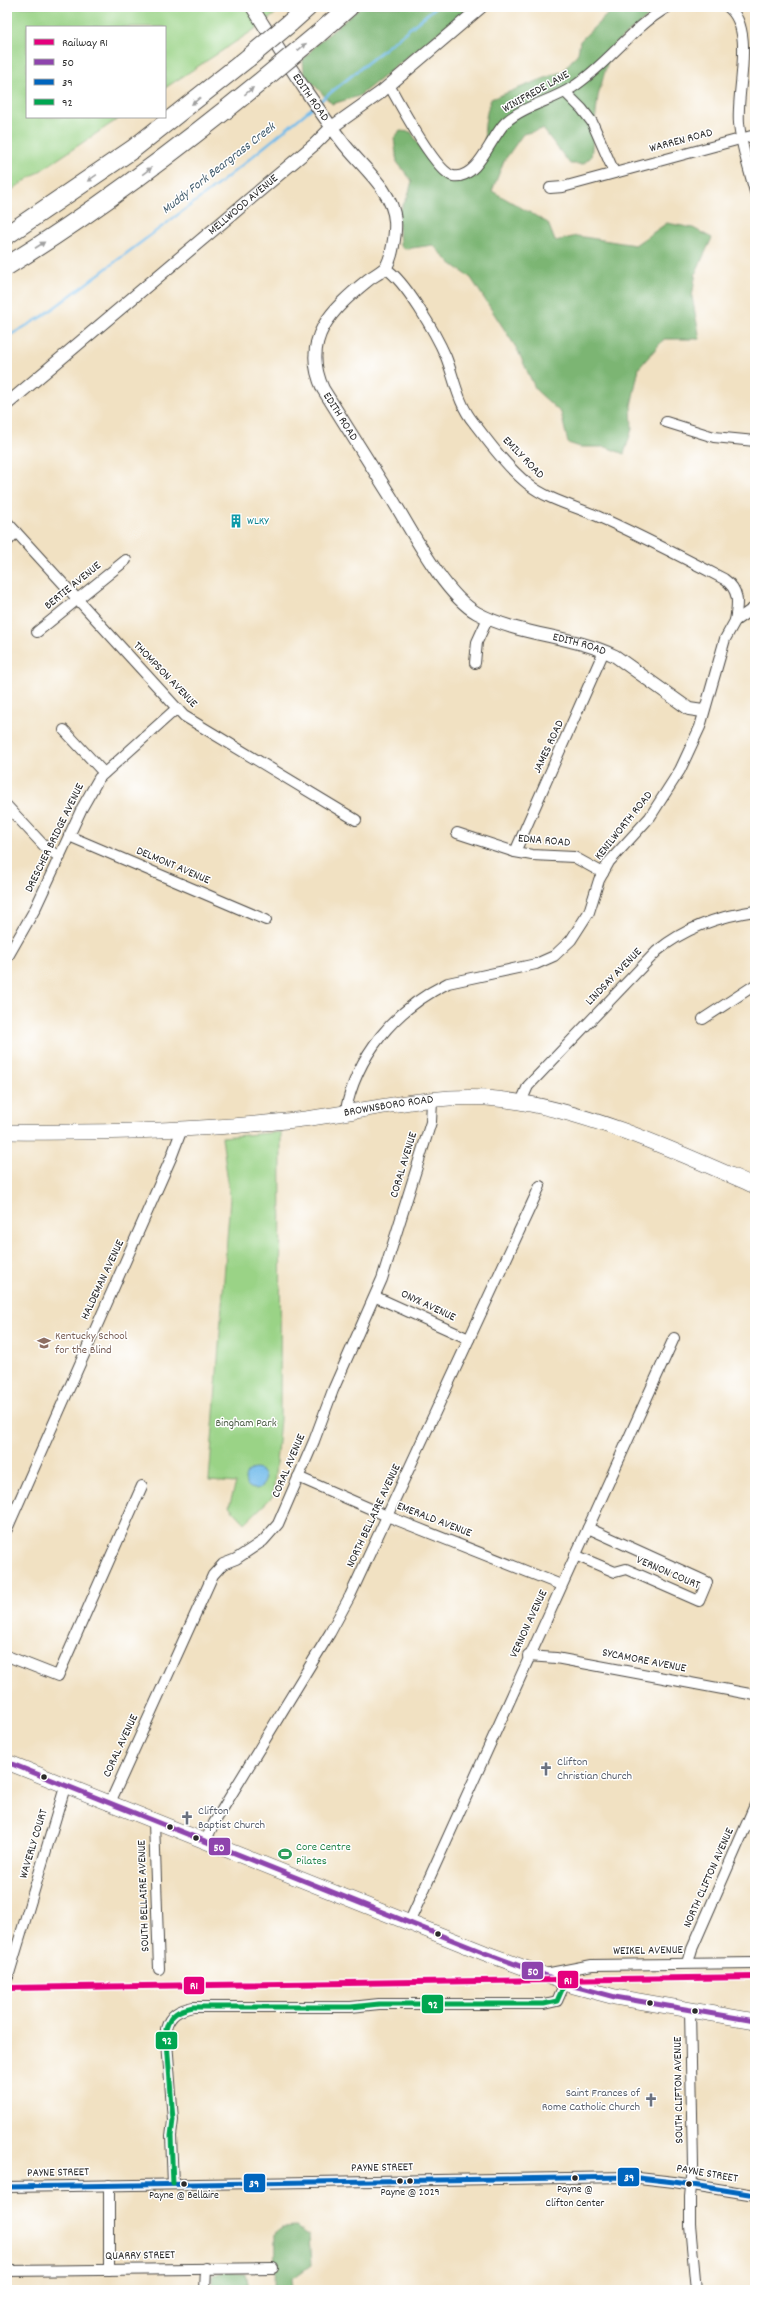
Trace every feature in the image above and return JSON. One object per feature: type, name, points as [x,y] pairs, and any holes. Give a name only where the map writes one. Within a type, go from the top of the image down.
[{"type":"highway","points":[[7,235],[133,149],[248,58],[308,7]]},
{"type":"highway","points":[[7,266],[134,181],[204,128],[350,7]]},
{"type":"main road","name":"BROWNSBORO ROAD","points":[[7,1132],[78,1133],[182,1129],[293,1120],[432,1101],[468,1098],[521,1102],[566,1112],[600,1123],[755,1186]]},
{"type":"main road","points":[[7,1762],[109,1805],[565,1983],[604,1995],[755,2021]]},
{"type":"street","name":"EDITH ROAD","points":[[252,7],[315,104],[385,193],[392,206],[396,229],[394,242],[385,268],[344,300],[330,315],[322,327],[316,348],[318,376],[323,389],[448,587],[475,612],[488,618],[604,651],[615,656],[689,709],[704,711]]},
{"type":"street","name":"MELLWOOD AVENUE","points":[[7,404],[315,144],[332,127],[389,85],[481,7]]},
{"type":"street","name":"WINIFREDE LANE","points":[[389,85],[443,171],[454,176],[468,173],[476,166],[506,122],[529,108],[565,92],[579,82],[644,23],[668,7]]},
{"type":"street","points":[[728,7],[738,18],[743,33],[738,100],[741,138],[755,192]]},
{"type":"street","points":[[565,92],[582,109],[592,122],[614,172]]},
{"type":"street","name":"WARREN ROAD","points":[[550,188],[563,187],[755,135]]},
{"type":"street","name":"EMILY ROAD","points":[[385,268],[393,273],[405,289],[436,338],[446,356],[462,406],[472,422],[520,477],[543,494],[596,516],[730,583],[737,594],[735,621]]},
{"type":"street","points":[[666,422],[714,437],[755,441]]},
{"type":"street","name":"THOMPSON AVENUE","points":[[7,522],[184,716],[356,820]]},
{"type":"street","points":[[7,542],[16,532]]},
{"type":"street","name":"BERTIE AVENUE","points":[[37,632],[126,560]]},
{"type":"street","name":"KENILWORTH ROAD","points":[[345,1114],[350,1091],[373,1046],[384,1030],[402,1013],[425,996],[448,983],[536,964],[554,956],[571,940],[589,912],[603,873],[609,862],[650,817],[666,794],[696,737],[725,639],[735,621],[755,608]]},
{"type":"street","points":[[475,663],[475,648],[488,618]]},
{"type":"street","name":"JAMES ROAD","points":[[515,852],[604,651]]},
{"type":"street","name":"DRESCHER BRIDGE AVENUE","points":[[7,958],[35,909],[93,787],[104,773],[176,709]]},
{"type":"street","points":[[64,730],[104,773]]},
{"type":"street","points":[[7,806],[47,849],[60,857]]},
{"type":"street","name":"EDNA ROAD","points":[[457,833],[515,852],[532,855],[574,857],[603,873]]},
{"type":"street","name":"DELMONT AVENUE","points":[[69,836],[266,920]]},
{"type":"street","name":"LINDSAY AVENUE","points":[[521,1102],[528,1086],[657,951],[687,930],[713,920],[755,910]]},
{"type":"street","points":[[702,1020],[755,985]]},
{"type":"street","name":"CORAL AVENUE","points":[[109,1805],[218,1564],[262,1541],[274,1530],[298,1477],[333,1390],[376,1297],[431,1122],[432,1101]]},
{"type":"street","name":"HALDEMAN AVENUE","points":[[7,1529],[174,1151],[182,1129]]},
{"type":"street","name":"NORTH BELLAIRE AVENUE","points":[[205,1842],[221,1811],[330,1634],[387,1516],[540,1186]]},
{"type":"street","name":"ONYX AVENUE","points":[[376,1297],[469,1340]]},
{"type":"street","name":"VERNON AVENUE","points":[[410,1923],[528,1656],[674,1338]]},
{"type":"street","name":"EMERALD AVENUE","points":[[298,1477],[387,1516],[561,1585]]},
{"type":"street","points":[[7,1656],[58,1676],[142,1486]]},
{"type":"street","name":"VERNON COURT","points":[[575,1555],[615,1572],[626,1569],[699,1601],[707,1582],[588,1528]]},
{"type":"street","name":"SYCAMORE AVENUE","points":[[528,1656],[556,1658],[755,1695]]},
{"type":"street","name":"WAVERLY COURT","points":[[8,1977],[66,1787]]},
{"type":"street","name":"NORTH CLIFTON AVENUE","points":[[688,1963],[692,1949],[755,1805]]},
{"type":"street","name":"SOUTH BELLAIRE AVENUE","points":[[154,1822],[159,1969]]},
{"type":"street","name":"WEIKEL AVENUE","points":[[543,1975],[592,1965],[755,1963]]},
{"type":"street","points":[[173,2184],[171,2136],[173,2120],[166,2039],[168,2024],[174,2014],[182,2009],[192,2007],[350,2007],[379,2004],[544,2004],[556,2001],[565,1983]]},
{"type":"street","name":"SOUTH CLIFTON AVENUE","points":[[690,2010],[694,2160],[691,2185],[690,2225],[696,2290]]},
{"type":"street","name":"PAYNE STREET","points":[[7,2187],[630,2177],[691,2185],[755,2196]]},
{"type":"street","points":[[109,2185],[109,2270]]},
{"type":"street","points":[[205,2290],[206,2268]]},
{"type":"street","name":"QUARRY STREET","points":[[7,2271],[272,2268]]},
{"type":"green space","points":[[7,7],[283,7],[263,24],[166,87],[166,26],[26,26],[26,118],[120,118],[7,193]]},
{"type":"green space","points":[[361,7],[470,7],[359,96],[332,104],[304,74],[303,60],[316,45]]},
{"type":"green space","points":[[615,7],[660,7],[612,46],[598,96],[591,157],[583,164],[570,164],[543,129],[523,134],[504,161],[492,191],[548,223],[555,241],[577,236],[635,245],[667,223],[693,228],[712,238],[696,272],[692,297],[700,339],[664,339],[639,368],[631,406],[632,429],[624,454],[606,447],[580,447],[568,443],[561,413],[536,390],[517,349],[471,278],[449,262],[433,245],[405,249],[400,246],[398,214],[408,196],[412,181],[397,162],[394,138],[400,131],[411,132],[433,167],[447,176],[463,177],[487,153],[485,146],[485,126],[491,99],[563,71],[578,53],[580,41]]},
{"type":"green space","name":"Bingham Park","points":[[281,1132],[280,1419],[273,1496],[245,1523],[229,1506],[236,1483],[209,1481],[230,1198],[222,1137]]},
{"type":"green space","points":[[296,2227],[309,2236],[311,2265],[292,2279],[293,2290],[274,2290],[275,2233],[282,2228]]},
{"type":"green space","points":[[225,2271],[246,2273],[249,2290],[213,2290],[213,2275]]},
{"type":"water","points":[[255,1469],[262,1472],[265,1479],[262,1486],[255,1489],[248,1486],[245,1479],[248,1472]]},
{"type":"waterway","name":"Muddy Fork Beargrass Creek","points":[[318,103],[436,7]]},
{"type":"waterway","name":"Muddy Fork Beargrass Creek","points":[[7,337],[43,316],[220,183],[313,107]]},
{"type":"rail line","name":"R1","points":[[7,1988],[755,1977]]},
{"type":"transit line","name":"50","points":[[7,1762],[485,1953],[574,1986],[615,1997],[755,2021]]},
{"type":"transit line","name":"92","points":[[173,2184],[171,2136],[173,2120],[166,2029],[170,2020],[179,2011],[193,2007],[351,2007],[379,2004],[544,2004],[557,2001],[565,1983]]},
{"type":"transit line","name":"39","points":[[7,2187],[630,2177],[674,2182],[755,2195]]},
{"type":"place","name":"WLKY","points":[[236,521]]},
{"type":"place","name":"Kentucky School for the Blind","points":[[44,1343]]},
{"type":"place","name":"Clifton Christian Church","points":[[546,1769]]},
{"type":"place","name":"Clifton Baptist Church","points":[[187,1818]]},
{"type":"place","name":"Core Centre Pilates","points":[[285,1854]]},
{"type":"place","name":"Saint Frances of Rome Catholic Church","points":[[651,2100]]},
{"type":"place","name":"Payne @ Clifton Center","points":[[575,2178]]},
{"type":"place","name":"Payne @ 2029","points":[[410,2181]]},
{"type":"place","name":"Payne @ Bellaire","points":[[184,2184]]}]
